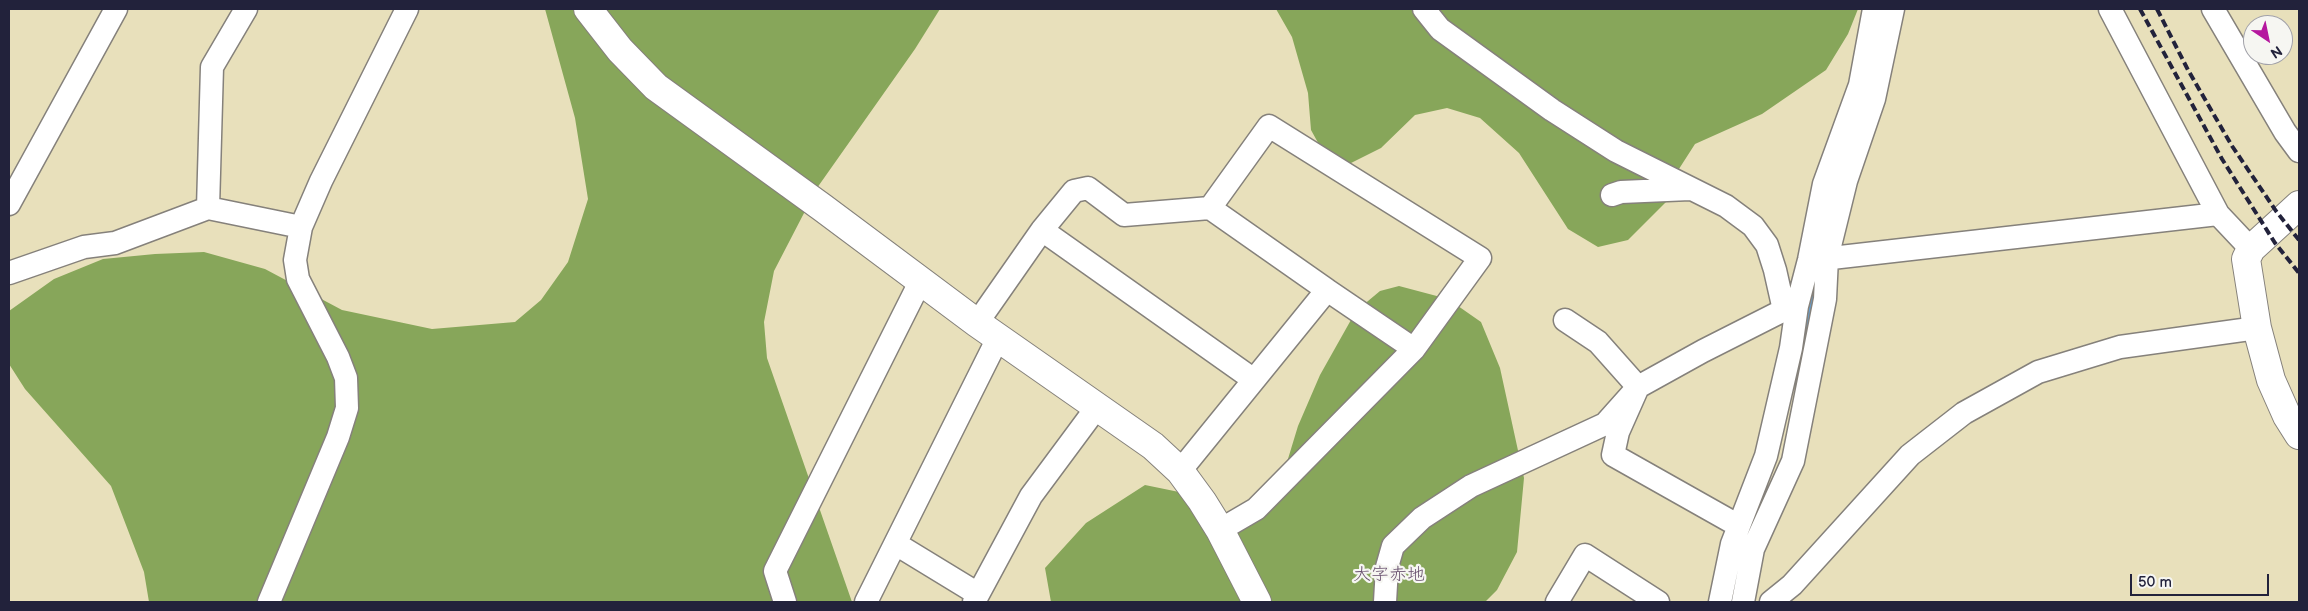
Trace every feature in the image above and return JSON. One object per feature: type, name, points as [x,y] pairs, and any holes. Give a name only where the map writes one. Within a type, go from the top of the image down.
[{"type":"street","points":[[9,204],[116,9]]},
{"type":"street","points":[[208,208],[212,67],[246,9]]},
{"type":"street","points":[[270,602],[338,437],[347,408],[346,378],[338,357],[298,279],[295,260],[301,227],[321,181],[407,9]]},
{"type":"street","points":[[588,9],[620,50],[656,87],[987,330],[1153,446],[1180,471],[1202,501],[1220,530],[1257,602]]},
{"type":"street","points":[[1424,9],[1440,29],[1552,110],[1616,151],[1726,206],[1753,226],[1767,244],[1791,308],[1791,348],[1766,456],[1732,544],[1720,602]]},
{"type":"street","points":[[1743,602],[1754,550],[1793,460],[1825,300],[1818,259],[1824,184],[1860,85],[1874,9]]},
{"type":"street","points":[[1385,602],[1387,567],[1393,546],[1422,518],[1472,486],[1605,424],[1638,388],[1703,351],[1791,308],[1818,259],[1846,181],[1874,98],[1893,9]]},
{"type":"street","points":[[2110,9],[2218,214],[2251,249]]},
{"type":"street","points":[[2213,9],[2285,132],[2299,152]]},
{"type":"street","points":[[1210,208],[1269,126],[1480,258],[1414,349],[1256,509],[1220,530]]},
{"type":"street","points":[[866,602],[896,544],[987,330],[1042,230],[1074,191],[1088,188],[1124,215],[1210,208],[1414,349]]},
{"type":"street","points":[[1612,195],[1621,192],[1694,189]]},
{"type":"street","points":[[2299,205],[2251,249],[2246,259],[2257,328],[2271,380],[2287,416],[2299,435]]},
{"type":"street","points":[[9,273],[84,247],[115,243],[208,208],[301,227]]},
{"type":"street","points":[[1818,259],[2218,214]]},
{"type":"street","points":[[1042,230],[1254,380]]},
{"type":"street","points":[[785,602],[775,571],[921,280]]},
{"type":"street","points":[[1180,471],[1327,290]]},
{"type":"street","points":[[1565,320],[1598,342],[1638,388]]},
{"type":"street","points":[[1771,602],[1792,585],[1910,455],[1964,413],[2038,372],[2120,347],[2257,328]]},
{"type":"street","points":[[1638,388],[1618,432],[1613,455],[1739,526]]},
{"type":"street","points":[[896,544],[976,598],[1031,496],[1097,406]]},
{"type":"street","points":[[1557,602],[1585,555],[1658,602]]},
{"type":"green space","points":[[545,9],[940,9],[915,49],[817,188],[774,271],[764,322],[767,358],[852,602],[149,602],[144,572],[111,486],[25,389],[9,364],[9,311],[54,279],[103,259],[204,252],[265,269],[342,310],[432,329],[515,322],[541,300],[568,262],[588,199],[575,118]]},
{"type":"green space","points":[[1276,9],[1858,9],[1848,34],[1826,70],[1762,114],[1695,144],[1677,172],[1670,198],[1628,240],[1598,247],[1568,229],[1519,153],[1480,118],[1447,108],[1415,115],[1381,148],[1349,164],[1327,159],[1311,130],[1308,93],[1292,37]]},
{"type":"green space","points":[[1399,286],[1448,299],[1481,322],[1500,368],[1524,478],[1517,552],[1497,590],[1485,602],[1051,602],[1045,568],[1086,523],[1145,485],[1179,492],[1213,510],[1241,518],[1284,472],[1298,426],[1320,375],[1356,311],[1380,291]]},
{"type":"waterway","points":[[1797,382],[1814,283]]},
{"type":"railway","points":[[2140,9],[2222,159],[2275,243],[2299,273]]},
{"type":"railway","points":[[2157,9],[2188,70],[2232,146],[2276,211],[2299,240]]},
{"type":"district","name":"大字赤地","points":[[1389,575]]}]
